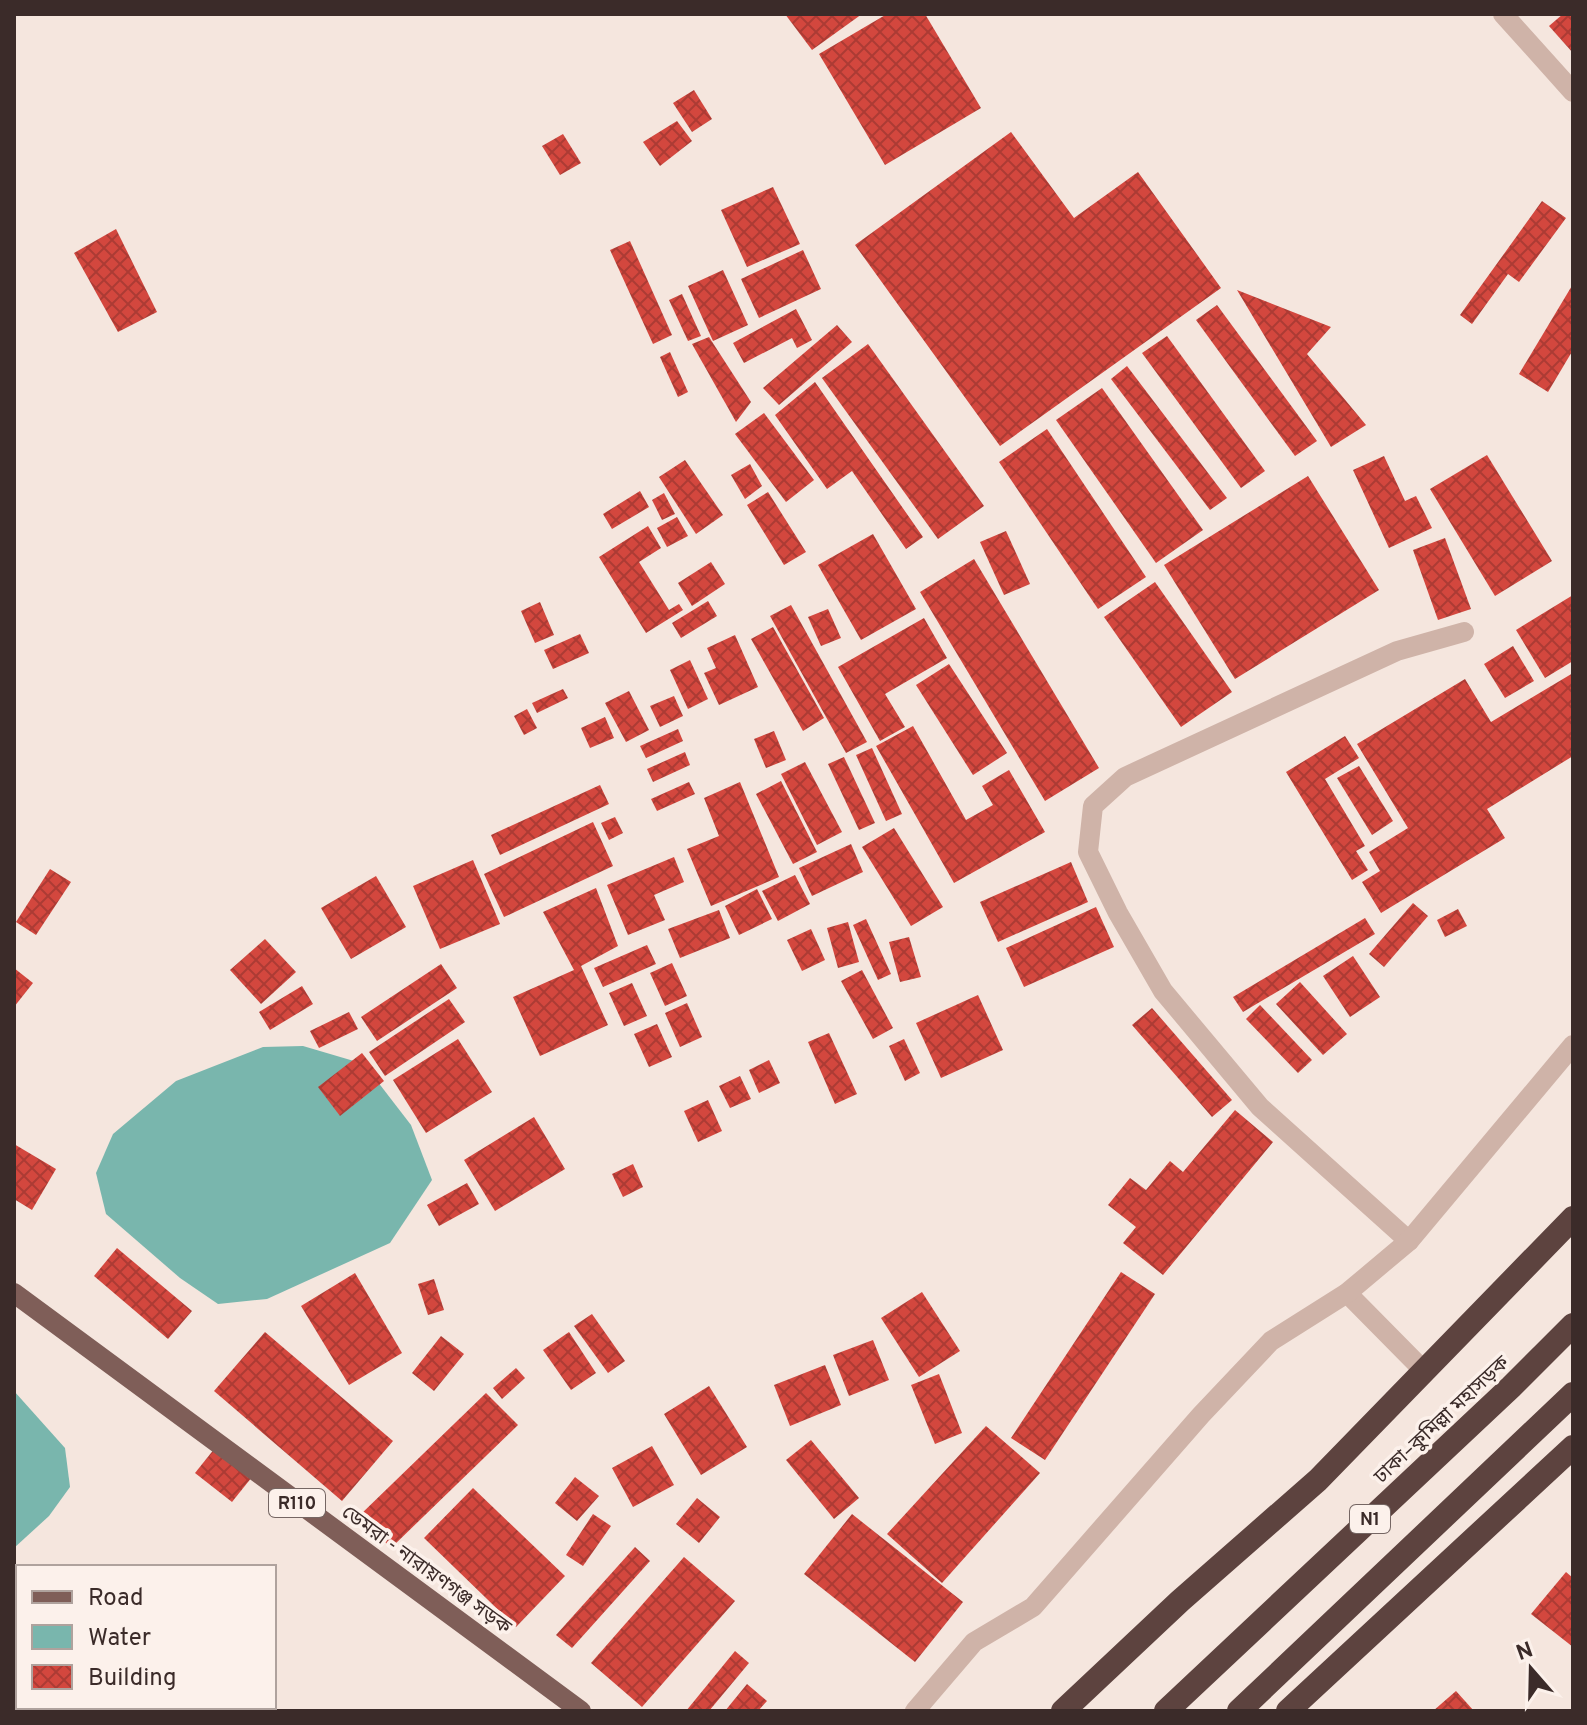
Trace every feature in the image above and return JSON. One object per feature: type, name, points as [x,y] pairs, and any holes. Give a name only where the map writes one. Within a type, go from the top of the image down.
[{"type":"highway","points":[[1063,1711],[1180,1601],[1318,1480],[1573,1218]]},
{"type":"highway","name":"ঢাকা–কুমিল্লা মহাসড়ক","points":[[1166,1711],[1573,1325]]},
{"type":"highway","name":"N1","points":[[1239,1711],[1573,1394]]},
{"type":"highway","points":[[1288,1711],[1573,1447]]},
{"type":"main road","name":"ডেমরা - নারায়ণগঞ্জ সড়ক","points":[[14,1293],[581,1711]]},
{"type":"street","points":[[1503,14],[1573,92]]},
{"type":"street","points":[[1409,1241],[1260,1107],[1163,991],[1118,913],[1088,852],[1093,806],[1125,777],[1397,651],[1464,632]]},
{"type":"street","points":[[915,1711],[974,1642],[1033,1607],[1201,1415],[1271,1341],[1347,1293],[1409,1241],[1573,1045]]},
{"type":"street","points":[[1347,1293],[1424,1371]]},
{"type":"water","points":[[303,1046],[364,1064],[411,1125],[432,1180],[390,1243],[267,1299],[218,1304],[180,1278],[106,1214],[96,1173],[113,1134],[176,1081],[263,1047]]},
{"type":"water","points":[[14,1391],[65,1448],[70,1487],[49,1516],[14,1548]]},
{"type":"building","points":[[785,14],[862,14],[812,50]]},
{"type":"building","points":[[887,14],[925,14],[981,108],[885,165],[819,54]]},
{"type":"building","points":[[1563,14],[1573,14],[1573,53],[1549,26]]},
{"type":"building","points":[[694,90],[712,119],[692,132],[673,103]]},
{"type":"building","points":[[677,121],[692,141],[660,166],[643,142]]},
{"type":"building","points":[[1011,132],[1074,218],[1138,172],[1221,288],[1000,446],[855,245]]},
{"type":"building","points":[[563,134],[581,163],[560,175],[542,146]]},
{"type":"building","points":[[773,187],[800,244],[747,267],[721,210]]},
{"type":"building","points":[[1542,201],[1566,218],[1519,282],[1508,274],[1472,324],[1460,315]]},
{"type":"building","points":[[116,229],[157,312],[118,332],[74,253]]},
{"type":"building","points":[[630,241],[672,335],[653,344],[610,250]]},
{"type":"building","points":[[803,250],[821,289],[759,318],[741,279]]},
{"type":"building","points":[[723,270],[748,325],[713,341],[688,286]]},
{"type":"building","points":[[1573,284],[1573,350],[1548,392],[1519,374]]},
{"type":"building","points":[[1237,290],[1331,327],[1307,354],[1366,425],[1331,447]]},
{"type":"building","points":[[682,294],[701,336],[688,341],[669,300]]},
{"type":"building","points":[[1217,305],[1317,441],[1295,456],[1196,320]]},
{"type":"building","points":[[796,309],[812,340],[797,348],[792,338],[744,363],[733,343]]},
{"type":"building","points":[[837,325],[852,342],[779,405],[763,388]]},
{"type":"building","points":[[1167,336],[1265,471],[1241,488],[1142,353]]},
{"type":"building","points":[[709,337],[751,402],[736,422],[692,344]]},
{"type":"building","points":[[868,344],[984,506],[938,539],[822,378]]},
{"type":"building","points":[[670,352],[688,392],[678,397],[660,357]]},
{"type":"building","points":[[1127,366],[1227,498],[1210,510],[1111,379]]},
{"type":"building","points":[[815,382],[923,537],[906,549],[852,471],[827,489],[775,415]]},
{"type":"building","points":[[1102,388],[1203,530],[1156,563],[1056,420]]},
{"type":"building","points":[[764,413],[814,480],[786,502],[735,434]]},
{"type":"building","points":[[1047,429],[1146,577],[1098,609],[999,462]]},
{"type":"building","points":[[1487,455],[1552,561],[1495,596],[1430,489]]},
{"type":"building","points":[[1384,456],[1405,501],[1416,496],[1432,528],[1389,548],[1353,470]]},
{"type":"building","points":[[685,460],[723,515],[696,534],[659,477]]},
{"type":"building","points":[[750,464],[762,486],[745,499],[731,475]]},
{"type":"building","points":[[1308,476],[1379,590],[1235,679],[1164,565]]},
{"type":"building","points":[[640,491],[649,507],[612,529],[603,514]]},
{"type":"building","points":[[768,492],[806,552],[784,565],[747,505]]},
{"type":"building","points":[[664,493],[675,514],[662,520],[652,500]]},
{"type":"building","points":[[677,517],[688,536],[667,547],[657,528]]},
{"type":"building","points":[[648,526],[661,548],[639,562],[669,610],[679,604],[683,610],[646,633],[599,557]]},
{"type":"building","points":[[1006,531],[1030,584],[1004,595],[980,542]]},
{"type":"building","points":[[873,534],[916,609],[861,640],[818,565]]},
{"type":"building","points":[[1445,538],[1471,609],[1438,620],[1413,550]]},
{"type":"building","points":[[974,559],[1099,768],[1045,801],[920,592]]},
{"type":"building","points":[[711,562],[725,584],[692,606],[678,583]]},
{"type":"building","points":[[1155,582],[1232,692],[1181,727],[1104,617]]},
{"type":"building","points":[[1573,595],[1573,661],[1545,678],[1516,630]]},
{"type":"building","points":[[708,601],[717,616],[681,638],[672,623]]},
{"type":"building","points":[[540,602],[554,635],[535,643],[521,611]]},
{"type":"building","points":[[791,605],[867,742],[846,753],[770,616]]},
{"type":"building","points":[[828,609],[841,638],[821,646],[808,617]]},
{"type":"building","points":[[924,618],[947,658],[885,694],[905,727],[880,741],[838,667]]},
{"type":"building","points":[[773,627],[824,718],[803,731],[751,639]]},
{"type":"building","points":[[580,634],[589,653],[553,669],[544,650]]},
{"type":"building","points":[[735,635],[758,687],[719,705],[704,673],[716,668],[707,648]]},
{"type":"building","points":[[1513,646],[1534,681],[1505,698],[1484,664]]},
{"type":"building","points":[[690,660],[708,699],[688,709],[670,670]]},
{"type":"building","points":[[949,664],[1007,753],[973,775],[916,685]]},
{"type":"building","points":[[1573,673],[1573,756],[1487,809],[1505,838],[1381,913],[1362,882],[1380,871],[1369,852],[1408,828],[1357,744],[1465,679],[1491,722]]},
{"type":"building","points":[[563,689],[568,698],[537,713],[532,703]]},
{"type":"building","points":[[629,691],[649,730],[626,742],[605,703]]},
{"type":"building","points":[[674,696],[683,716],[660,727],[650,706]]},
{"type":"building","points":[[527,709],[537,728],[524,735],[514,716]]},
{"type":"building","points":[[605,717],[614,738],[590,748],[581,728]]},
{"type":"building","points":[[913,726],[966,820],[993,805],[982,786],[1009,770],[1045,832],[954,883],[876,746]]},
{"type":"building","points":[[678,729],[683,741],[646,758],[640,746]]},
{"type":"building","points":[[774,731],[786,760],[766,768],[754,739]]},
{"type":"building","points":[[1345,736],[1359,758],[1325,779],[1365,846],[1356,851],[1368,870],[1352,880],[1286,772]]},
{"type":"building","points":[[872,748],[902,814],[886,821],[856,755]]},
{"type":"building","points":[[685,752],[690,765],[653,782],[647,769]]},
{"type":"building","points":[[844,757],[875,823],[859,830],[828,764]]},
{"type":"building","points":[[805,762],[842,832],[817,845],[781,774]]},
{"type":"building","points":[[1359,766],[1393,821],[1372,835],[1337,778]]},
{"type":"building","points":[[781,781],[817,852],[793,864],[756,794]]},
{"type":"building","points":[[689,782],[695,794],[657,811],[651,799]]},
{"type":"building","points":[[740,782],[779,877],[711,906],[687,849],[719,836],[704,798]]},
{"type":"building","points":[[600,785],[609,804],[500,855],[491,835]]},
{"type":"building","points":[[615,817],[623,833],[609,840],[601,823]]},
{"type":"building","points":[[593,822],[613,866],[504,917],[484,874]]},
{"type":"building","points":[[894,828],[943,907],[911,926],[862,847]]},
{"type":"building","points":[[851,844],[863,872],[812,896],[799,868]]},
{"type":"building","points":[[674,857],[684,882],[654,895],[665,920],[628,935],[607,885]]},
{"type":"building","points":[[473,860],[500,924],[440,949],[413,886]]},
{"type":"building","points":[[1071,862],[1088,902],[998,942],[980,902]]},
{"type":"building","points":[[50,869],[71,882],[36,935],[16,922]]},
{"type":"building","points":[[795,875],[810,904],[778,921],[762,891]]},
{"type":"building","points":[[376,876],[406,927],[351,959],[321,908]]},
{"type":"building","points":[[596,888],[618,946],[581,966],[608,1025],[540,1056],[513,997],[574,970],[543,912]]},
{"type":"building","points":[[757,889],[772,919],[739,935],[725,906]]},
{"type":"building","points":[[1413,903],[1428,916],[1384,967],[1369,954]]},
{"type":"building","points":[[1096,907],[1114,947],[1024,987],[1006,948]]},
{"type":"building","points":[[1458,909],[1467,926],[1445,937],[1437,920]]},
{"type":"building","points":[[719,910],[730,938],[680,958],[668,929]]},
{"type":"building","points":[[1365,918],[1375,934],[1243,1012],[1233,997]]},
{"type":"building","points":[[866,919],[891,974],[878,980],[853,925]]},
{"type":"building","points":[[848,922],[859,962],[838,968],[827,928]]},
{"type":"building","points":[[811,929],[825,960],[802,971],[787,940]]},
{"type":"building","points":[[909,937],[921,977],[900,982],[889,942]]},
{"type":"building","points":[[265,939],[296,972],[261,1004],[230,970]]},
{"type":"building","points":[[647,945],[656,964],[603,987],[594,968]]},
{"type":"building","points":[[1353,956],[1380,997],[1350,1017],[1323,976]]},
{"type":"building","points":[[672,963],[687,996],[665,1006],[650,973]]},
{"type":"building","points":[[441,964],[457,988],[377,1041],[361,1017]]},
{"type":"building","points":[[14,968],[33,983],[14,1007]]},
{"type":"building","points":[[862,970],[893,1028],[873,1039],[841,981]]},
{"type":"building","points":[[1300,982],[1347,1034],[1323,1055],[1276,1004]]},
{"type":"building","points":[[632,983],[647,1016],[624,1026],[609,993]]},
{"type":"building","points":[[302,986],[313,1004],[270,1030],[259,1012]]},
{"type":"building","points":[[978,995],[1003,1050],[941,1078],[916,1023]]},
{"type":"building","points":[[449,999],[465,1022],[385,1076],[369,1052]]},
{"type":"building","points":[[687,1003],[702,1037],[680,1047],[665,1013]]},
{"type":"building","points":[[1260,1005],[1312,1060],[1298,1073],[1246,1019]]},
{"type":"building","points":[[1152,1008],[1232,1100],[1212,1117],[1132,1025]]},
{"type":"building","points":[[349,1012],[358,1029],[319,1048],[310,1031]]},
{"type":"building","points":[[657,1024],[672,1057],[649,1067],[634,1034]]},
{"type":"building","points":[[829,1033],[857,1094],[835,1104],[808,1042]]},
{"type":"building","points":[[458,1039],[492,1092],[426,1133],[393,1080]]},
{"type":"building","points":[[904,1039],[920,1073],[905,1081],[889,1046]]},
{"type":"building","points":[[362,1053],[384,1081],[340,1116],[318,1087]]},
{"type":"building","points":[[769,1060],[780,1083],[759,1093],[749,1070]]},
{"type":"building","points":[[740,1076],[751,1099],[730,1108],[719,1086]]},
{"type":"building","points":[[708,1100],[722,1131],[698,1142],[684,1111]]},
{"type":"building","points":[[1235,1110],[1273,1142],[1163,1275],[1123,1243],[1136,1227],[1108,1205],[1130,1178],[1146,1190],[1170,1161],[1183,1172]]},
{"type":"building","points":[[534,1117],[565,1169],[495,1211],[464,1160]]},
{"type":"building","points":[[14,1144],[56,1169],[32,1210],[14,1199]]},
{"type":"building","points":[[633,1164],[643,1187],[623,1197],[612,1174]]},
{"type":"building","points":[[467,1183],[479,1204],[439,1226],[427,1205]]},
{"type":"building","points":[[117,1248],[192,1311],[168,1339],[94,1276]]},
{"type":"building","points":[[1121,1272],[1155,1294],[1045,1460],[1011,1438]]},
{"type":"building","points":[[355,1273],[402,1353],[349,1385],[301,1306]]},
{"type":"building","points":[[434,1279],[444,1310],[428,1315],[418,1284]]},
{"type":"building","points":[[922,1292],[960,1351],[919,1377],[881,1318]]},
{"type":"building","points":[[592,1314],[625,1361],[608,1373],[574,1326]]},
{"type":"building","points":[[265,1332],[393,1441],[342,1501],[214,1391]]},
{"type":"building","points":[[569,1332],[596,1373],[571,1390],[543,1350]]},
{"type":"building","points":[[441,1336],[464,1354],[434,1391],[412,1373]]},
{"type":"building","points":[[873,1340],[889,1380],[849,1396],[833,1355]]},
{"type":"building","points":[[825,1365],[841,1405],[790,1426],[774,1385]]},
{"type":"building","points":[[516,1368],[525,1378],[502,1399],[493,1388]]},
{"type":"building","points":[[939,1374],[962,1433],[935,1444],[911,1385]]},
{"type":"building","points":[[709,1386],[747,1447],[701,1475],[664,1414]]},
{"type":"building","points":[[486,1393],[518,1425],[391,1548],[359,1516]]},
{"type":"building","points":[[986,1426],[1040,1473],[942,1583],[887,1534]]},
{"type":"building","points":[[811,1440],[859,1498],[834,1519],[786,1460]]},
{"type":"building","points":[[652,1446],[674,1485],[633,1507],[612,1468]]},
{"type":"building","points":[[215,1448],[252,1477],[232,1502],[195,1473]]},
{"type":"building","points":[[575,1477],[599,1496],[577,1521],[555,1503]]},
{"type":"building","points":[[473,1488],[565,1576],[516,1627],[424,1538]]},
{"type":"building","points":[[697,1498],[720,1517],[699,1543],[676,1524]]},
{"type":"building","points":[[593,1514],[611,1526],[583,1566],[566,1555]]},
{"type":"building","points":[[852,1514],[963,1602],[915,1662],[804,1574]]},
{"type":"building","points":[[635,1547],[650,1561],[572,1648],[556,1635]]},
{"type":"building","points":[[684,1557],[735,1601],[642,1707],[591,1663]]},
{"type":"building","points":[[1566,1572],[1573,1578],[1573,1647],[1531,1614]]},
{"type":"building","points":[[735,1651],[749,1663],[709,1711],[686,1711]]},
{"type":"building","points":[[747,1684],[767,1701],[758,1711],[725,1711]]},
{"type":"building","points":[[1456,1691],[1474,1711],[1433,1711]]},
{"type":"building","points":[[166,1709],[219,1711],[168,1711]]}]
